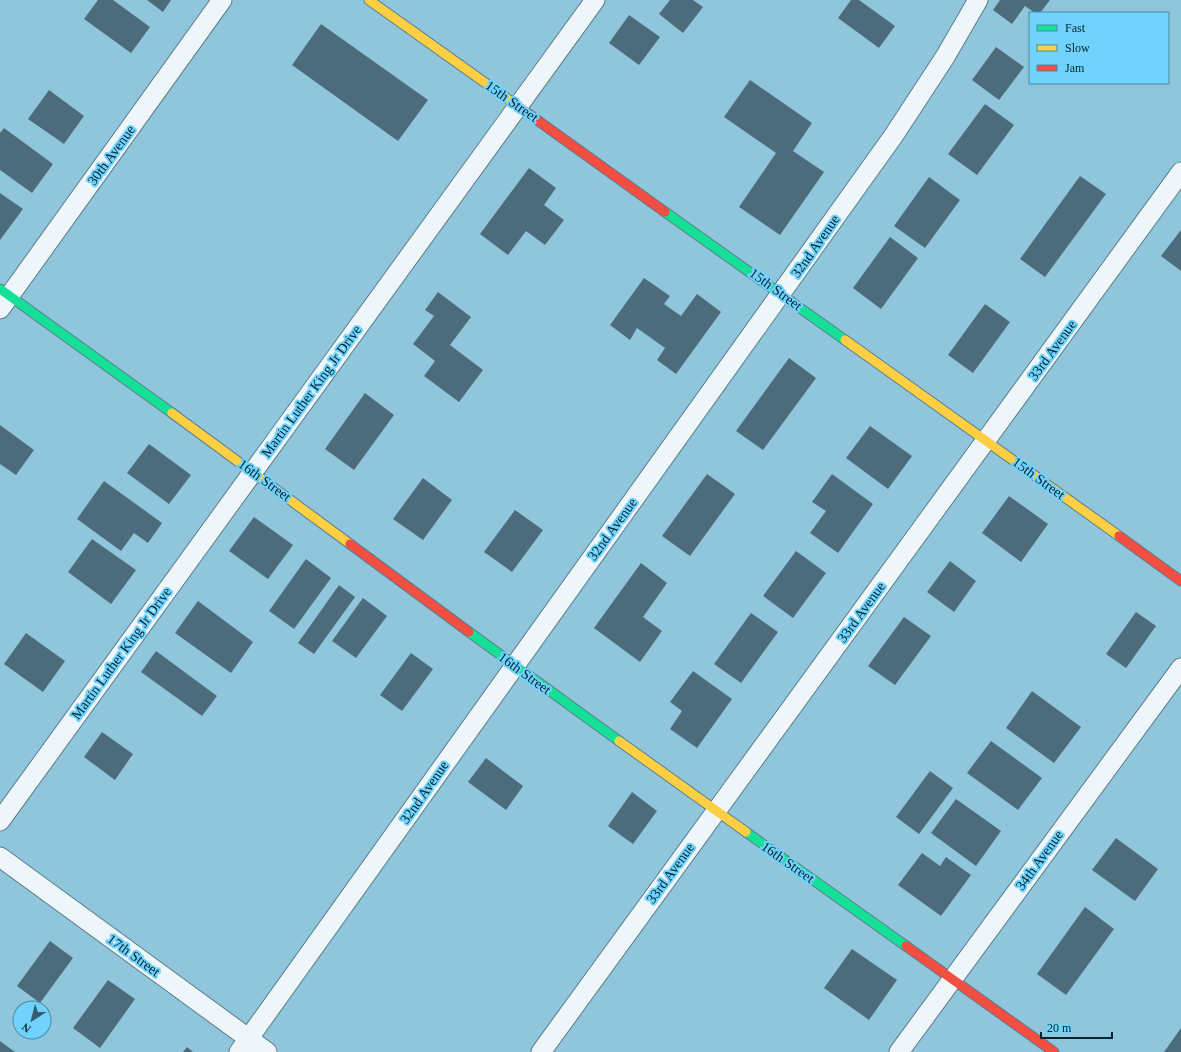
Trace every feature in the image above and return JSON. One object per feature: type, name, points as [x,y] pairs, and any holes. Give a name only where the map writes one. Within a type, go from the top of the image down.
[{"type":"street","name":"30th Avenue","points":[[3,298],[222,0]]},
{"type":"street","name":"15th Street","points":[[369,0],[781,293],[1181,581]]},
{"type":"street","name":"Martin Luther King Jr Drive","points":[[0,821],[252,471],[519,107],[595,0]]},
{"type":"street","name":"32nd Avenue","points":[[244,1045],[898,128],[946,57],[978,0]]},
{"type":"street","name":"33rd Avenue","points":[[541,1052],[715,810],[1181,172]]},
{"type":"street","name":"16th Street","points":[[3,298],[252,471],[715,810],[1054,1052]]},
{"type":"street","name":"34th Avenue","points":[[899,1052],[1181,668]]},
{"type":"street","name":"17th Street","points":[[0,857],[244,1045],[267,1052]]},
{"type":"building","points":[[98,0],[113,0],[150,27],[131,53],[84,19]]},
{"type":"building","points":[[147,0],[171,0],[163,12]]},
{"type":"building","points":[[670,0],[693,0],[703,7],[683,33],[659,14]]},
{"type":"building","points":[[851,0],[859,0],[895,26],[879,48],[838,18]]},
{"type":"building","points":[[1000,0],[1050,0],[1041,12],[1034,12],[1025,6],[1012,24],[993,10]]},
{"type":"building","points":[[629,15],[660,37],[639,65],[609,43]]},
{"type":"building","points":[[321,24],[428,100],[398,141],[292,65]]},
{"type":"building","points":[[996,47],[1024,67],[999,100],[972,80]]},
{"type":"building","points":[[750,80],[812,123],[793,151],[824,172],[780,235],[739,207],[776,153],[724,117]]},
{"type":"building","points":[[49,90],[84,116],[64,144],[28,119]]},
{"type":"building","points":[[985,104],[1014,125],[977,175],[948,154]]},
{"type":"building","points":[[4,128],[53,164],[32,193],[0,170],[0,133]]},
{"type":"building","points":[[529,168],[556,188],[544,205],[564,220],[545,245],[526,231],[508,255],[480,234]]},
{"type":"building","points":[[1080,176],[1106,194],[1045,277],[1020,259]]},
{"type":"building","points":[[929,177],[960,200],[925,248],[894,226]]},
{"type":"building","points":[[0,193],[23,209],[0,240]]},
{"type":"building","points":[[1181,230],[1181,271],[1161,256]]},
{"type":"building","points":[[890,237],[918,258],[881,309],[853,288]]},
{"type":"building","points":[[644,278],[670,296],[664,304],[681,316],[697,294],[721,312],[676,374],[657,360],[665,348],[637,328],[630,340],[610,325]]},
{"type":"building","points":[[438,292],[471,317],[450,345],[483,370],[459,402],[424,376],[435,361],[413,344],[434,316],[425,310]]},
{"type":"building","points":[[985,304],[1010,322],[973,373],[948,355]]},
{"type":"building","points":[[789,358],[816,378],[763,450],[736,431]]},
{"type":"building","points":[[365,393],[394,415],[354,470],[325,449]]},
{"type":"building","points":[[0,425],[34,450],[16,475],[0,464]]},
{"type":"building","points":[[870,426],[912,456],[888,489],[846,458]]},
{"type":"building","points":[[149,444],[191,475],[169,504],[127,473]]},
{"type":"building","points":[[707,474],[735,494],[690,556],[662,536]]},
{"type":"building","points":[[832,474],[873,504],[838,553],[810,533],[826,511],[812,502]]},
{"type":"building","points":[[423,478],[452,500],[423,540],[393,519]]},
{"type":"building","points":[[104,481],[162,523],[148,543],[134,533],[121,551],[77,519]]},
{"type":"building","points":[[1009,496],[1048,524],[1021,562],[982,533]]},
{"type":"building","points":[[515,510],[543,530],[512,572],[484,552]]},
{"type":"building","points":[[254,517],[293,545],[268,579],[229,551]]},
{"type":"building","points":[[92,539],[136,570],[111,604],[68,572]]},
{"type":"building","points":[[796,551],[826,573],[793,618],[763,596]]},
{"type":"building","points":[[306,559],[331,578],[294,629],[269,611]]},
{"type":"building","points":[[950,561],[976,581],[954,612],[927,592]]},
{"type":"building","points":[[641,563],[667,583],[643,617],[662,631],[640,662],[594,628]]},
{"type":"building","points":[[339,585],[355,597],[314,654],[298,643]]},
{"type":"building","points":[[363,598],[387,616],[356,658],[332,641]]},
{"type":"building","points":[[198,601],[253,642],[231,673],[175,633]]},
{"type":"building","points":[[1136,612],[1156,626],[1126,668],[1106,654]]},
{"type":"building","points":[[751,613],[778,632],[741,683],[714,664]]},
{"type":"building","points":[[904,617],[931,636],[895,685],[868,666]]},
{"type":"building","points":[[26,633],[65,661],[43,692],[4,664]]},
{"type":"building","points":[[156,651],[217,696],[202,716],[141,672]]},
{"type":"building","points":[[411,653],[433,669],[402,711],[380,695]]},
{"type":"building","points":[[693,671],[732,699],[697,748],[670,729],[682,711],[670,702]]},
{"type":"building","points":[[1032,691],[1081,727],[1054,763],[1006,728]]},
{"type":"building","points":[[102,732],[133,754],[115,780],[84,757]]},
{"type":"building","points":[[991,741],[1042,778],[1018,810],[967,773]]},
{"type":"building","points":[[486,758],[523,786],[506,810],[468,782]]},
{"type":"building","points":[[930,771],[953,788],[919,834],[896,817]]},
{"type":"building","points":[[632,792],[657,811],[633,844],[608,826]]},
{"type":"building","points":[[956,799],[1001,831],[976,866],[931,833]]},
{"type":"building","points":[[1116,838],[1158,869],[1135,901],[1092,870]]},
{"type":"building","points":[[922,853],[940,866],[946,857],[971,875],[941,916],[898,885]]},
{"type":"building","points":[[1085,907],[1114,929],[1066,995],[1037,974]]},
{"type":"building","points":[[50,941],[73,958],[42,1000],[36,1000],[17,986]]},
{"type":"building","points":[[852,949],[897,980],[869,1020],[824,988]]},
{"type":"building","points":[[108,980],[135,999],[100,1048],[73,1028]]},
{"type":"building","points":[[1181,1028],[1181,1052],[1164,1052]]},
{"type":"building","points":[[0,1041],[15,1052],[0,1052]]},
{"type":"building","points":[[187,1047],[193,1052],[183,1052]]},
{"type":"traffic: fast","points":[[665,212],[845,340]]},
{"type":"traffic: fast","points":[[0,289],[172,413]]},
{"type":"traffic: fast","points":[[469,632],[619,741]]},
{"type":"traffic: fast","points":[[746,832],[906,946]]},
{"type":"traffic: slow","points":[[369,0],[519,107]]},
{"type":"traffic: slow","points":[[845,340],[1119,536]]},
{"type":"traffic: slow","points":[[172,413],[350,544]]},
{"type":"traffic: slow","points":[[619,741],[746,832]]},
{"type":"traffic: jam","points":[[519,107],[665,212]]},
{"type":"traffic: jam","points":[[1119,536],[1181,581]]},
{"type":"traffic: jam","points":[[350,544],[469,632]]},
{"type":"traffic: jam","points":[[906,946],[1054,1052]]}]
